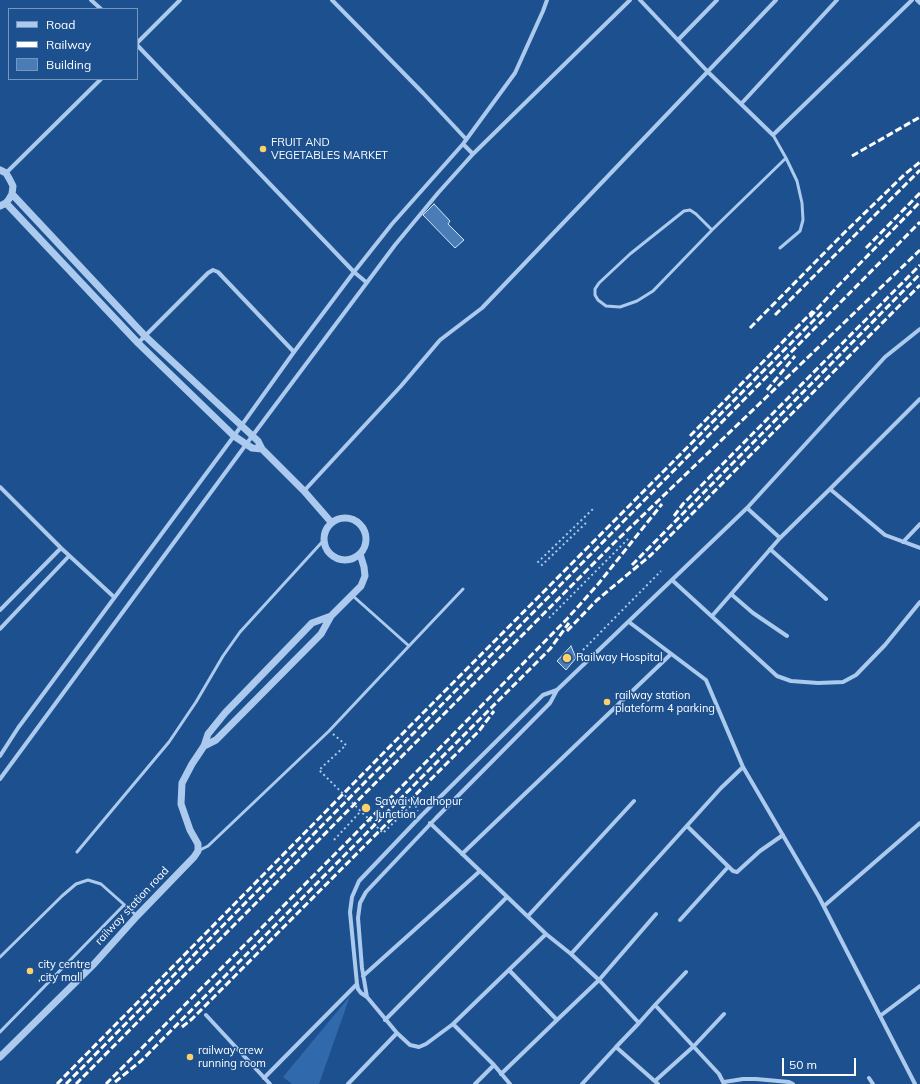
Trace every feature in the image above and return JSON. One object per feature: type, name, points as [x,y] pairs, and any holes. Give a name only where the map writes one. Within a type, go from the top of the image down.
[{"type":"street","points":[[91,0],[99,8]]},
{"type":"street","points":[[138,43],[180,0]]},
{"type":"street","points":[[332,0],[423,92],[466,139]]},
{"type":"street","points":[[0,756],[18,728],[354,272],[392,224],[463,144],[515,73],[543,11],[546,0]]},
{"type":"street","points":[[0,779],[246,444],[395,245],[473,154],[630,0]]},
{"type":"street","points":[[640,0],[708,72],[773,135],[912,0]]},
{"type":"street","points":[[678,40],[717,0]]},
{"type":"street","points":[[304,491],[401,386],[440,340],[482,308],[776,0]]},
{"type":"street","points":[[741,104],[837,0]]},
{"type":"street","points":[[917,0],[920,3]]},
{"type":"street","points":[[138,45],[354,272],[366,282]]},
{"type":"street","points":[[100,80],[3,171],[13,186],[12,194],[3,204],[138,343],[234,436],[252,448],[262,449]]},
{"type":"street","points":[[463,144],[473,154]]},
{"type":"street","points":[[12,194],[145,336],[241,426],[253,435],[262,449],[304,491],[331,522]]},
{"type":"street","points":[[138,343],[208,273],[213,270],[218,272],[294,352]]},
{"type":"street","points":[[366,997],[358,918],[360,903],[366,892],[430,823],[550,702],[557,690],[747,508],[885,357],[920,329]]},
{"type":"street","points":[[712,616],[780,538],[920,400]]},
{"type":"street","points":[[0,487],[69,556],[114,598]]},
{"type":"street","points":[[830,489],[884,535],[920,548]]},
{"type":"street","points":[[747,508],[780,538]]},
{"type":"street","points":[[345,517],[358,522],[366,534],[365,548],[355,558],[348,560],[334,558],[325,548],[323,541],[324,534],[331,522],[345,517]]},
{"type":"street","points":[[903,542],[920,524]]},
{"type":"street","points":[[0,610],[61,548]]},
{"type":"street","points":[[770,549],[826,599]]},
{"type":"street","points":[[204,746],[216,740],[322,634],[331,616],[353,596],[361,586],[365,576],[360,554]]},
{"type":"street","points":[[0,630],[69,556]]},
{"type":"street","points":[[672,580],[777,676],[791,681],[818,683],[843,682],[856,675],[884,645],[920,602]]},
{"type":"street","points":[[731,594],[753,613],[787,636]]},
{"type":"street","points":[[198,851],[198,844],[190,830],[181,804],[182,783],[204,746],[208,734],[225,712],[312,623],[331,616]]},
{"type":"street","points":[[629,622],[706,680],[743,767],[824,906],[915,1084]]},
{"type":"street","points":[[462,854],[671,654]]},
{"type":"street","points":[[546,934],[453,1024],[426,1044],[419,1047],[410,1045],[397,1033],[358,989],[350,912],[352,897],[359,881],[421,816],[543,695],[557,690]]},
{"type":"street","points":[[571,954],[721,788],[743,767]]},
{"type":"street","points":[[528,916],[634,800]]},
{"type":"street","points":[[430,823],[546,934],[571,954],[599,980],[639,1023]]},
{"type":"street","points":[[824,906],[920,823]]},
{"type":"street","points":[[687,826],[728,867],[733,871],[738,872],[760,851],[783,835]]},
{"type":"street","name":"railway station road","points":[[0,1057],[94,964],[136,916],[194,857],[198,851]]},
{"type":"street","points":[[680,920],[728,867]]},
{"type":"street","points":[[363,976],[480,871]]},
{"type":"street","points":[[385,1020],[508,897]]},
{"type":"street","points":[[501,1074],[599,980],[656,914]]},
{"type":"street","points":[[509,970],[557,1020]]},
{"type":"street","points":[[582,1084],[686,972]]},
{"type":"street","points":[[264,1078],[357,984]]},
{"type":"street","points":[[880,1016],[920,986]]},
{"type":"street","points":[[655,1005],[719,1074],[724,1083],[742,1079],[756,1079],[793,1084]]},
{"type":"street","points":[[616,1047],[657,1083],[724,1014]]},
{"type":"street","points":[[206,1015],[270,1084]]},
{"type":"street","points":[[453,1024],[494,1065],[510,1084]]},
{"type":"street","points":[[348,1084],[397,1033]]},
{"type":"street","points":[[475,1084],[494,1065]]},
{"type":"street","points":[[869,1078],[873,1084]]},
{"type":"lane","points":[[773,135],[797,181],[802,203],[803,220],[800,231],[780,248]]},
{"type":"lane","points":[[712,230],[696,214],[690,210],[684,211],[630,254],[599,283],[596,289],[598,300],[606,306],[620,307],[637,301],[653,291],[712,230],[786,158]]},
{"type":"lane","points":[[77,852],[168,742],[196,702],[223,656],[240,632],[323,541]]},
{"type":"lane","points":[[198,851],[208,846],[329,731],[463,589]]},
{"type":"lane","points":[[353,596],[409,646]]},
{"type":"lane","points":[[0,957],[62,896],[76,884],[88,880],[101,884],[136,916]]},
{"type":"lane","points":[[0,1032],[124,905]]},
{"type":"path","points":[[586,523],[542,565],[538,562],[595,507]]},
{"type":"path","points":[[549,618],[628,539]]},
{"type":"path","points":[[583,650],[661,571]]},
{"type":"path","points":[[329,731],[346,745],[319,770],[383,833],[414,803]]},
{"type":"path","points":[[334,840],[361,811]]},
{"type":"shaded area","points":[[350,996],[319,1084],[292,1084],[283,1077]]},
{"type":"building","points":[[434,204],[450,221],[448,224],[464,240],[455,248],[423,215]]},
{"type":"building","points":[[571,646],[576,658],[566,670],[557,661]]},
{"type":"railway","points":[[852,156],[920,117]]},
{"type":"railway","points":[[750,328],[842,235],[905,174],[920,162]]},
{"type":"railway","points":[[775,315],[920,170]]},
{"type":"railway","points":[[866,248],[920,193]]},
{"type":"railway","points":[[810,317],[837,287],[920,202]]},
{"type":"railway","points":[[66,1084],[920,222]]},
{"type":"railway","points":[[76,1084],[614,543],[920,250]]},
{"type":"railway","points":[[674,516],[683,504],[920,265]]},
{"type":"railway","points":[[632,565],[920,274]]},
{"type":"railway","points":[[567,631],[597,600],[651,555],[920,285]]},
{"type":"railway","points":[[690,436],[813,311]]},
{"type":"railway","points":[[57,1084],[415,721],[822,312]]},
{"type":"railway","points":[[767,390],[795,356]]},
{"type":"railway","points":[[106,1084],[567,619],[599,583],[662,504]]},
{"type":"railway","points":[[115,1082],[141,1061],[550,649],[569,623]]},
{"type":"railway","points":[[182,1027],[192,1019],[479,731],[494,711]]},
{"type":"place","name":"FRUIT AND VEGETABLES MARKET","points":[[263,149]]},
{"type":"place","name":"Railway Hospital","points":[[567,658]]},
{"type":"place","name":"railway station plateform 4 parking","points":[[607,702]]},
{"type":"place","name":"Sawai Madhopur Junction","points":[[366,808]]},
{"type":"place","name":"city centre ,city mall","points":[[30,971]]},
{"type":"place","name":"railway crew running room","points":[[190,1057]]}]
